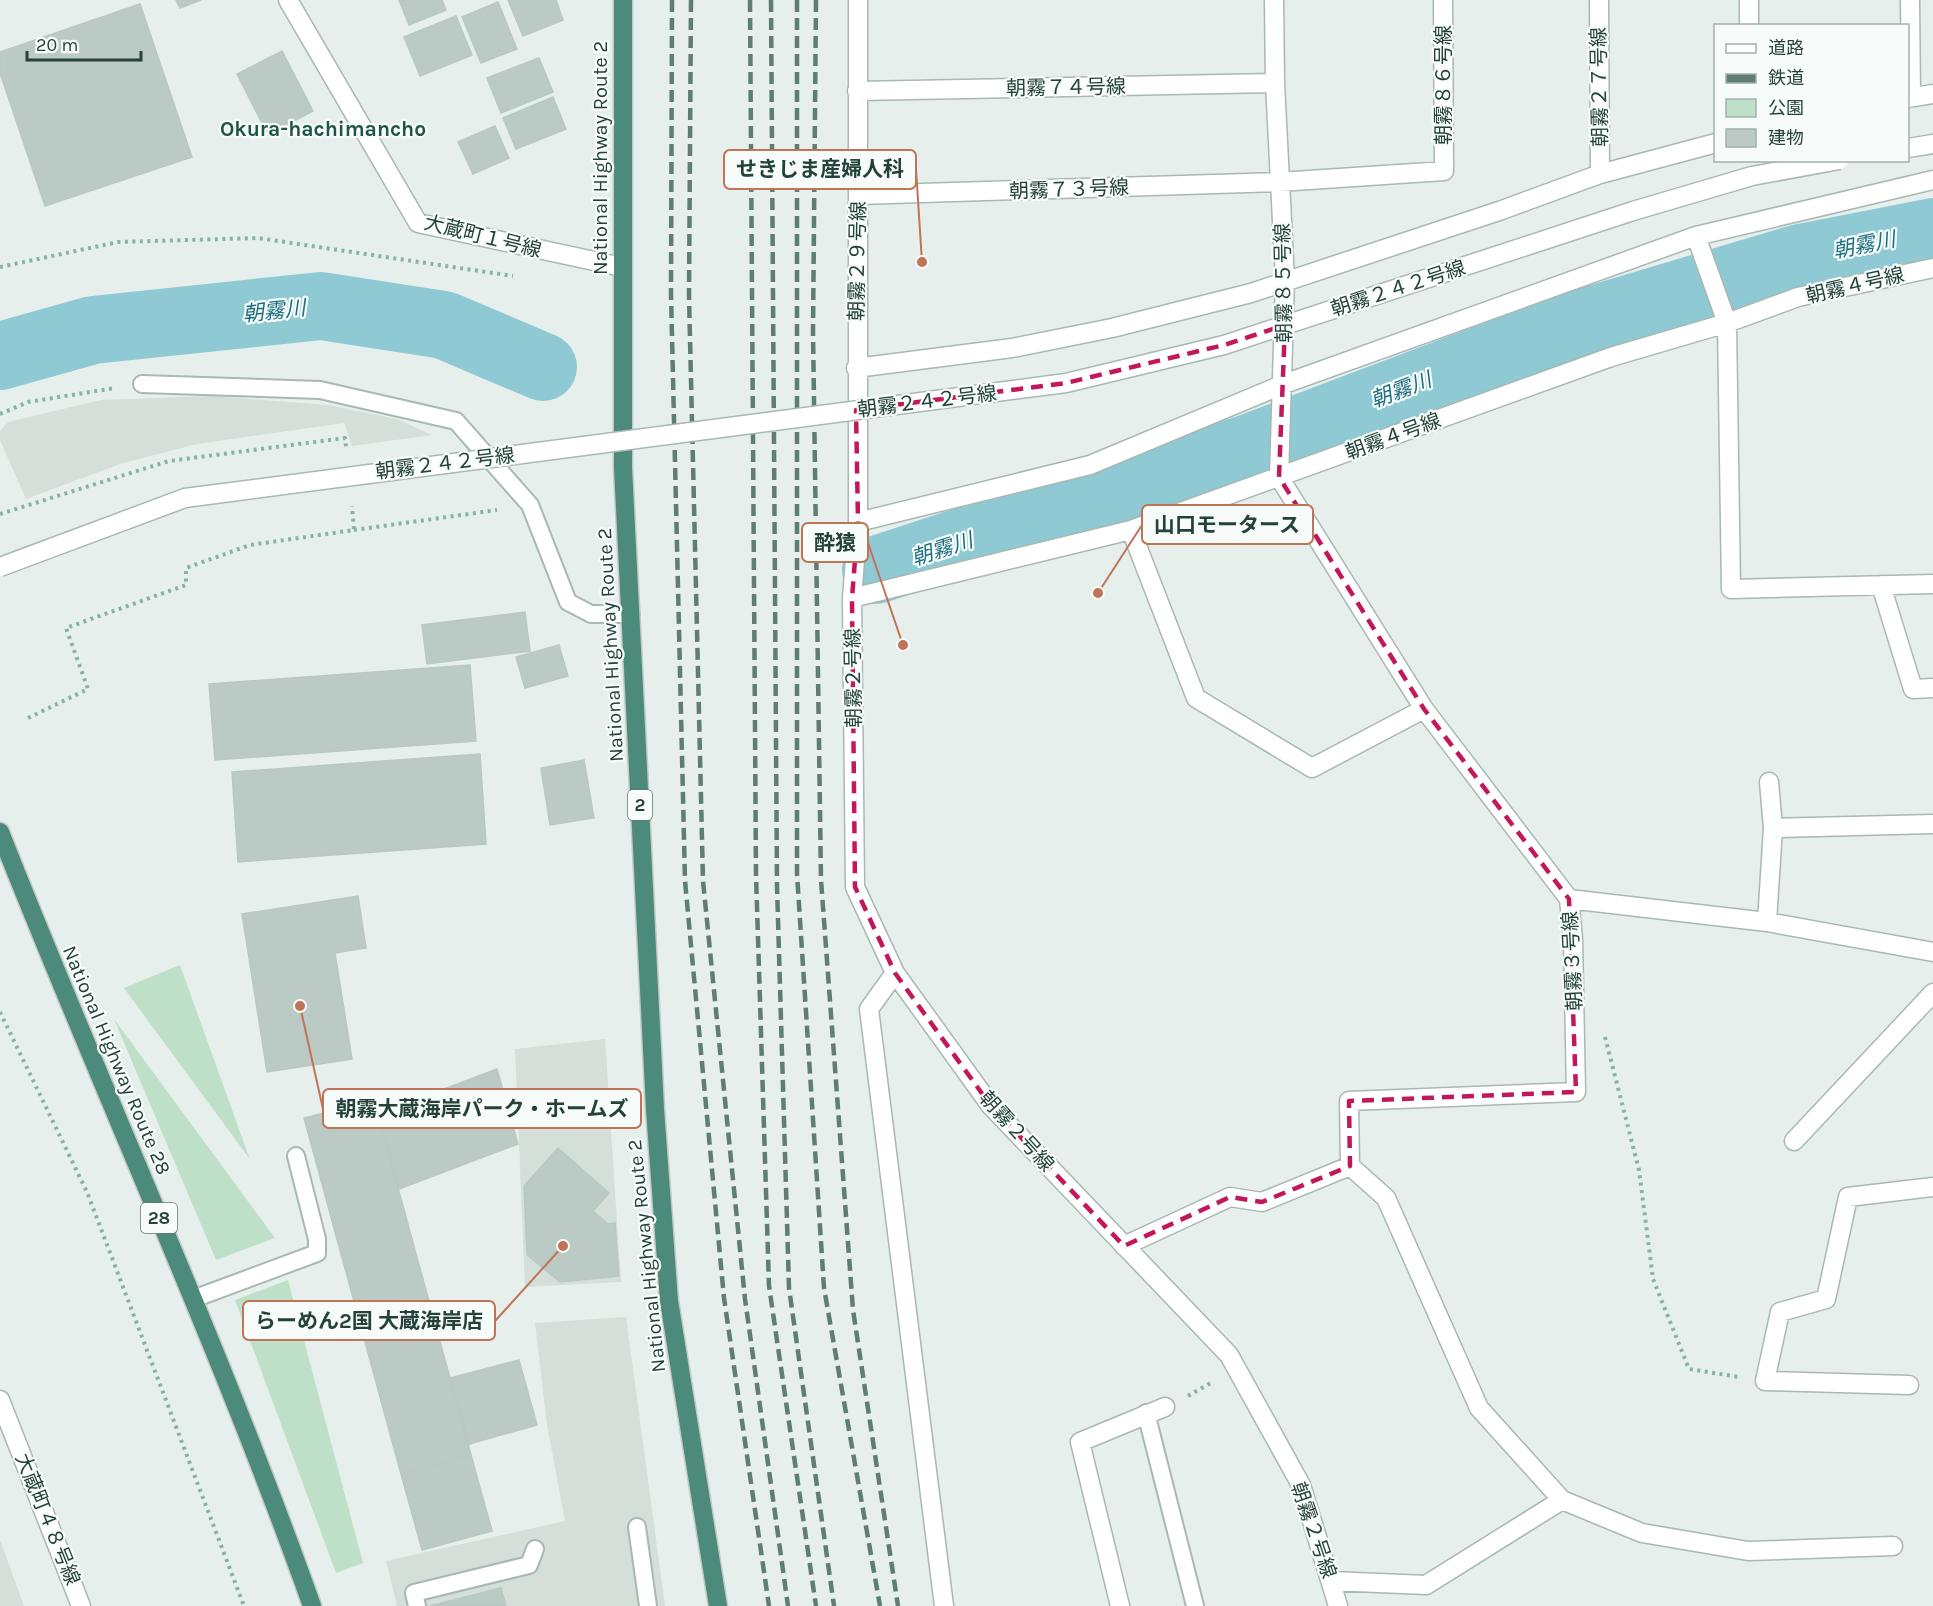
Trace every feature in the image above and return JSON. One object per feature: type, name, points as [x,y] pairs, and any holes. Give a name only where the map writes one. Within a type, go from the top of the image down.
[{"type":"highway","name":"National Highway Route 2","points":[[623,0],[623,468],[655,1109],[669,1301],[718,1606]]},
{"type":"highway","name":"National Highway Route 28","points":[[0,832],[57,978],[193,1299],[312,1606]]},
{"type":"street","name":"大蔵町１号線","points":[[288,0],[418,223],[622,267]]},
{"type":"street","name":"朝霧２９号線","points":[[856,545],[858,522],[856,368],[858,0]]},
{"type":"street","name":"朝霧８５号線","points":[[1274,0],[1275,83],[1285,280],[1284,384]]},
{"type":"street","name":"朝霧８６号線","points":[[1279,182],[1444,171],[1443,0]]},
{"type":"street","name":"朝霧２７号線","points":[[1599,0],[1600,174]]},
{"type":"street","points":[[1749,0],[1749,24]]},
{"type":"street","points":[[1910,0],[1909,98],[1933,94]]},
{"type":"street","name":"朝霧７４号線","points":[[857,92],[1275,83]]},
{"type":"street","points":[[856,368],[1012,348],[1112,328],[1251,293],[1285,280],[1406,243],[1600,174],[1714,144]]},
{"type":"street","points":[[1909,148],[1933,144]]},
{"type":"street","name":"朝霧２４２号線","points":[[0,567],[185,498],[1066,383],[1224,345],[1633,211],[1752,176],[1828,162]]},
{"type":"street","points":[[858,522],[1090,465],[1284,384],[1696,236],[1933,180]]},
{"type":"street","name":"朝霧７３号線","points":[[858,195],[1279,182]]},
{"type":"street","points":[[1696,236],[1725,317],[1731,590],[1933,584]]},
{"type":"street","name":"朝霧４号線","points":[[852,598],[1131,530],[1280,471],[1725,317],[1798,297],[1933,268]]},
{"type":"street","points":[[1280,471],[1284,384]]},
{"type":"street","name":"朝霧３号線","points":[[1280,471],[1424,709],[1569,899],[1574,939],[1576,1092],[1349,1101],[1350,1166]]},
{"type":"street","points":[[1131,530],[1196,698],[1312,768],[1424,709]]},
{"type":"street","name":"朝霧２号線","points":[[856,545],[852,598],[855,887],[895,973],[992,1106],[1229,1355],[1301,1485],[1338,1606]]},
{"type":"street","points":[[1881,585],[1913,689],[1933,688]]},
{"type":"street","points":[[1767,922],[1773,828],[1769,782]]},
{"type":"street","points":[[1773,828],[1933,824]]},
{"type":"street","points":[[1569,899],[1767,922],[1933,952]]},
{"type":"street","points":[[895,973],[869,1009],[945,1606]]},
{"type":"street","points":[[1794,1141],[1933,993]]},
{"type":"street","points":[[1124,1246],[1230,1197],[1262,1202],[1350,1166],[1386,1198],[1479,1408],[1562,1500],[1642,1533],[1748,1551],[1893,1546]]},
{"type":"street","points":[[1909,1385],[1765,1381],[1780,1312],[1826,1299],[1848,1197],[1933,1187]]},
{"type":"street","name":"大蔵町４８号線","points":[[0,1400],[81,1606]]},
{"type":"street","points":[[1120,1606],[1080,1442],[1165,1407]]},
{"type":"street","points":[[1331,1581],[1426,1585],[1562,1500]]},
{"type":"lane","points":[[142,384],[320,390],[456,422],[530,505],[568,602],[591,614],[631,614]]},
{"type":"lane","points":[[193,1299],[317,1253],[317,1239],[296,1156]]},
{"type":"lane","points":[[1146,1413],[1195,1606]]},
{"type":"lane","points":[[637,1527],[648,1606]]},
{"type":"lane","points":[[417,1606],[414,1593],[529,1565],[535,1549]]},
{"type":"path","points":[[0,267],[118,242],[258,238],[524,277]]},
{"type":"path","points":[[0,414],[28,402],[142,384]]},
{"type":"path","points":[[354,530],[530,505]]},
{"type":"path","points":[[28,718],[88,689]]},
{"type":"path","points":[[0,1012],[87,1192],[244,1606]]},
{"type":"path","points":[[1603,1029],[1614,1062],[1640,1170],[1653,1279],[1689,1369],[1765,1381]]},
{"type":"path","points":[[1165,1407],[1212,1383],[1208,1373]]},
{"type":"highlighted area","points":[[1285,325],[1279,477],[1424,709],[1569,899],[1576,1092],[1349,1101],[1350,1166],[1262,1202],[1230,1197],[1124,1246],[991,1106],[895,973],[855,887],[852,598],[858,522],[856,410],[1066,383],[1224,345]]},
{"type":"shaded area","points":[[211,396],[328,405],[397,419],[432,435],[352,446],[344,423],[197,444],[123,463],[26,499],[0,440],[0,431],[8,422],[101,400]]},
{"type":"shaded area","points":[[605,1039],[621,1282],[525,1287],[515,1049]]},
{"type":"shaded area","points":[[626,1317],[665,1606],[397,1606],[386,1561],[565,1521],[547,1425],[535,1323]]},
{"type":"shaded area","points":[[0,1540],[24,1606],[0,1606]]},
{"type":"green space","points":[[180,965],[249,1157],[249,1158],[124,988]]},
{"type":"green space","points":[[114,1019],[275,1238],[216,1260]]},
{"type":"green space","points":[[288,1280],[363,1563],[336,1573],[235,1300]]},
{"type":"building","points":[[176,0],[201,0],[180,8]]},
{"type":"building","points":[[399,0],[442,0],[446,10],[409,25]]},
{"type":"building","points":[[508,0],[556,0],[563,20],[523,36]]},
{"type":"building","points":[[498,2],[517,49],[481,63],[462,17]]},
{"type":"building","points":[[140,4],[192,157],[45,206],[0,73],[0,52]]},
{"type":"building","points":[[456,16],[472,55],[420,76],[404,37]]},
{"type":"building","points":[[282,51],[313,111],[268,135],[237,74]]},
{"type":"building","points":[[539,58],[553,92],[501,113],[487,78]]},
{"type":"building","points":[[553,97],[566,129],[516,149],[503,118]]},
{"type":"building","points":[[495,126],[509,158],[473,174],[458,142]]},
{"type":"building","points":[[525,612],[530,651],[427,664],[422,625]]},
{"type":"building","points":[[559,645],[568,676],[525,688],[516,657]]},
{"type":"building","points":[[470,665],[476,741],[215,760],[209,684]]},
{"type":"building","points":[[480,754],[486,844],[238,862],[232,772]]},
{"type":"building","points":[[584,760],[594,818],[550,825],[541,768]]},
{"type":"building","points":[[358,896],[366,948],[335,953],[352,1059],[267,1072],[242,914]]},
{"type":"building","points":[[497,1069],[518,1144],[399,1189],[378,1114]]},
{"type":"building","points":[[374,1100],[471,1455],[401,1474],[304,1118]]},
{"type":"building","points":[[558,1148],[609,1193],[593,1211],[608,1224],[615,1223],[619,1276],[560,1282],[527,1255],[524,1186]]},
{"type":"building","points":[[519,1360],[537,1425],[469,1444],[450,1378]]},
{"type":"building","points":[[471,1455],[492,1531],[422,1550],[401,1474]]},
{"type":"building","points":[[501,1588],[506,1606],[430,1606]]},
{"type":"waterway","name":"朝霧川","points":[[876,570],[1249,448],[1572,326],[1800,258],[1933,232]]},
{"type":"waterway","name":"朝霧川","points":[[0,356],[93,330],[321,306],[444,325],[543,367]]},
{"type":"railway","points":[[672,0],[671,294],[685,881],[724,1298],[769,1606]]},
{"type":"railway","points":[[691,0],[689,296],[703,881],[745,1299],[788,1606]]},
{"type":"railway","points":[[750,0],[756,875],[769,1286],[816,1606]]},
{"type":"railway","points":[[771,0],[777,886],[789,1288],[834,1606]]},
{"type":"railway","points":[[797,0],[797,874],[824,1288],[880,1606]]},
{"type":"railway","points":[[816,0],[813,332],[821,880],[853,1310],[898,1606]]},
{"type":"place","name":"せきじま産婦人科","points":[[922,262]]},
{"type":"place","name":"山口モータース","points":[[1098,593]]},
{"type":"place","name":"酔猿","points":[[903,645]]},
{"type":"place","name":"朝霧大蔵海岸パーク・ホームズ","points":[[300,1006]]},
{"type":"place","name":"らーめん2国 大蔵海岸店","points":[[563,1246]]},
{"type":"district","name":"Okura-hachimancho","points":[[323,129]]}]
